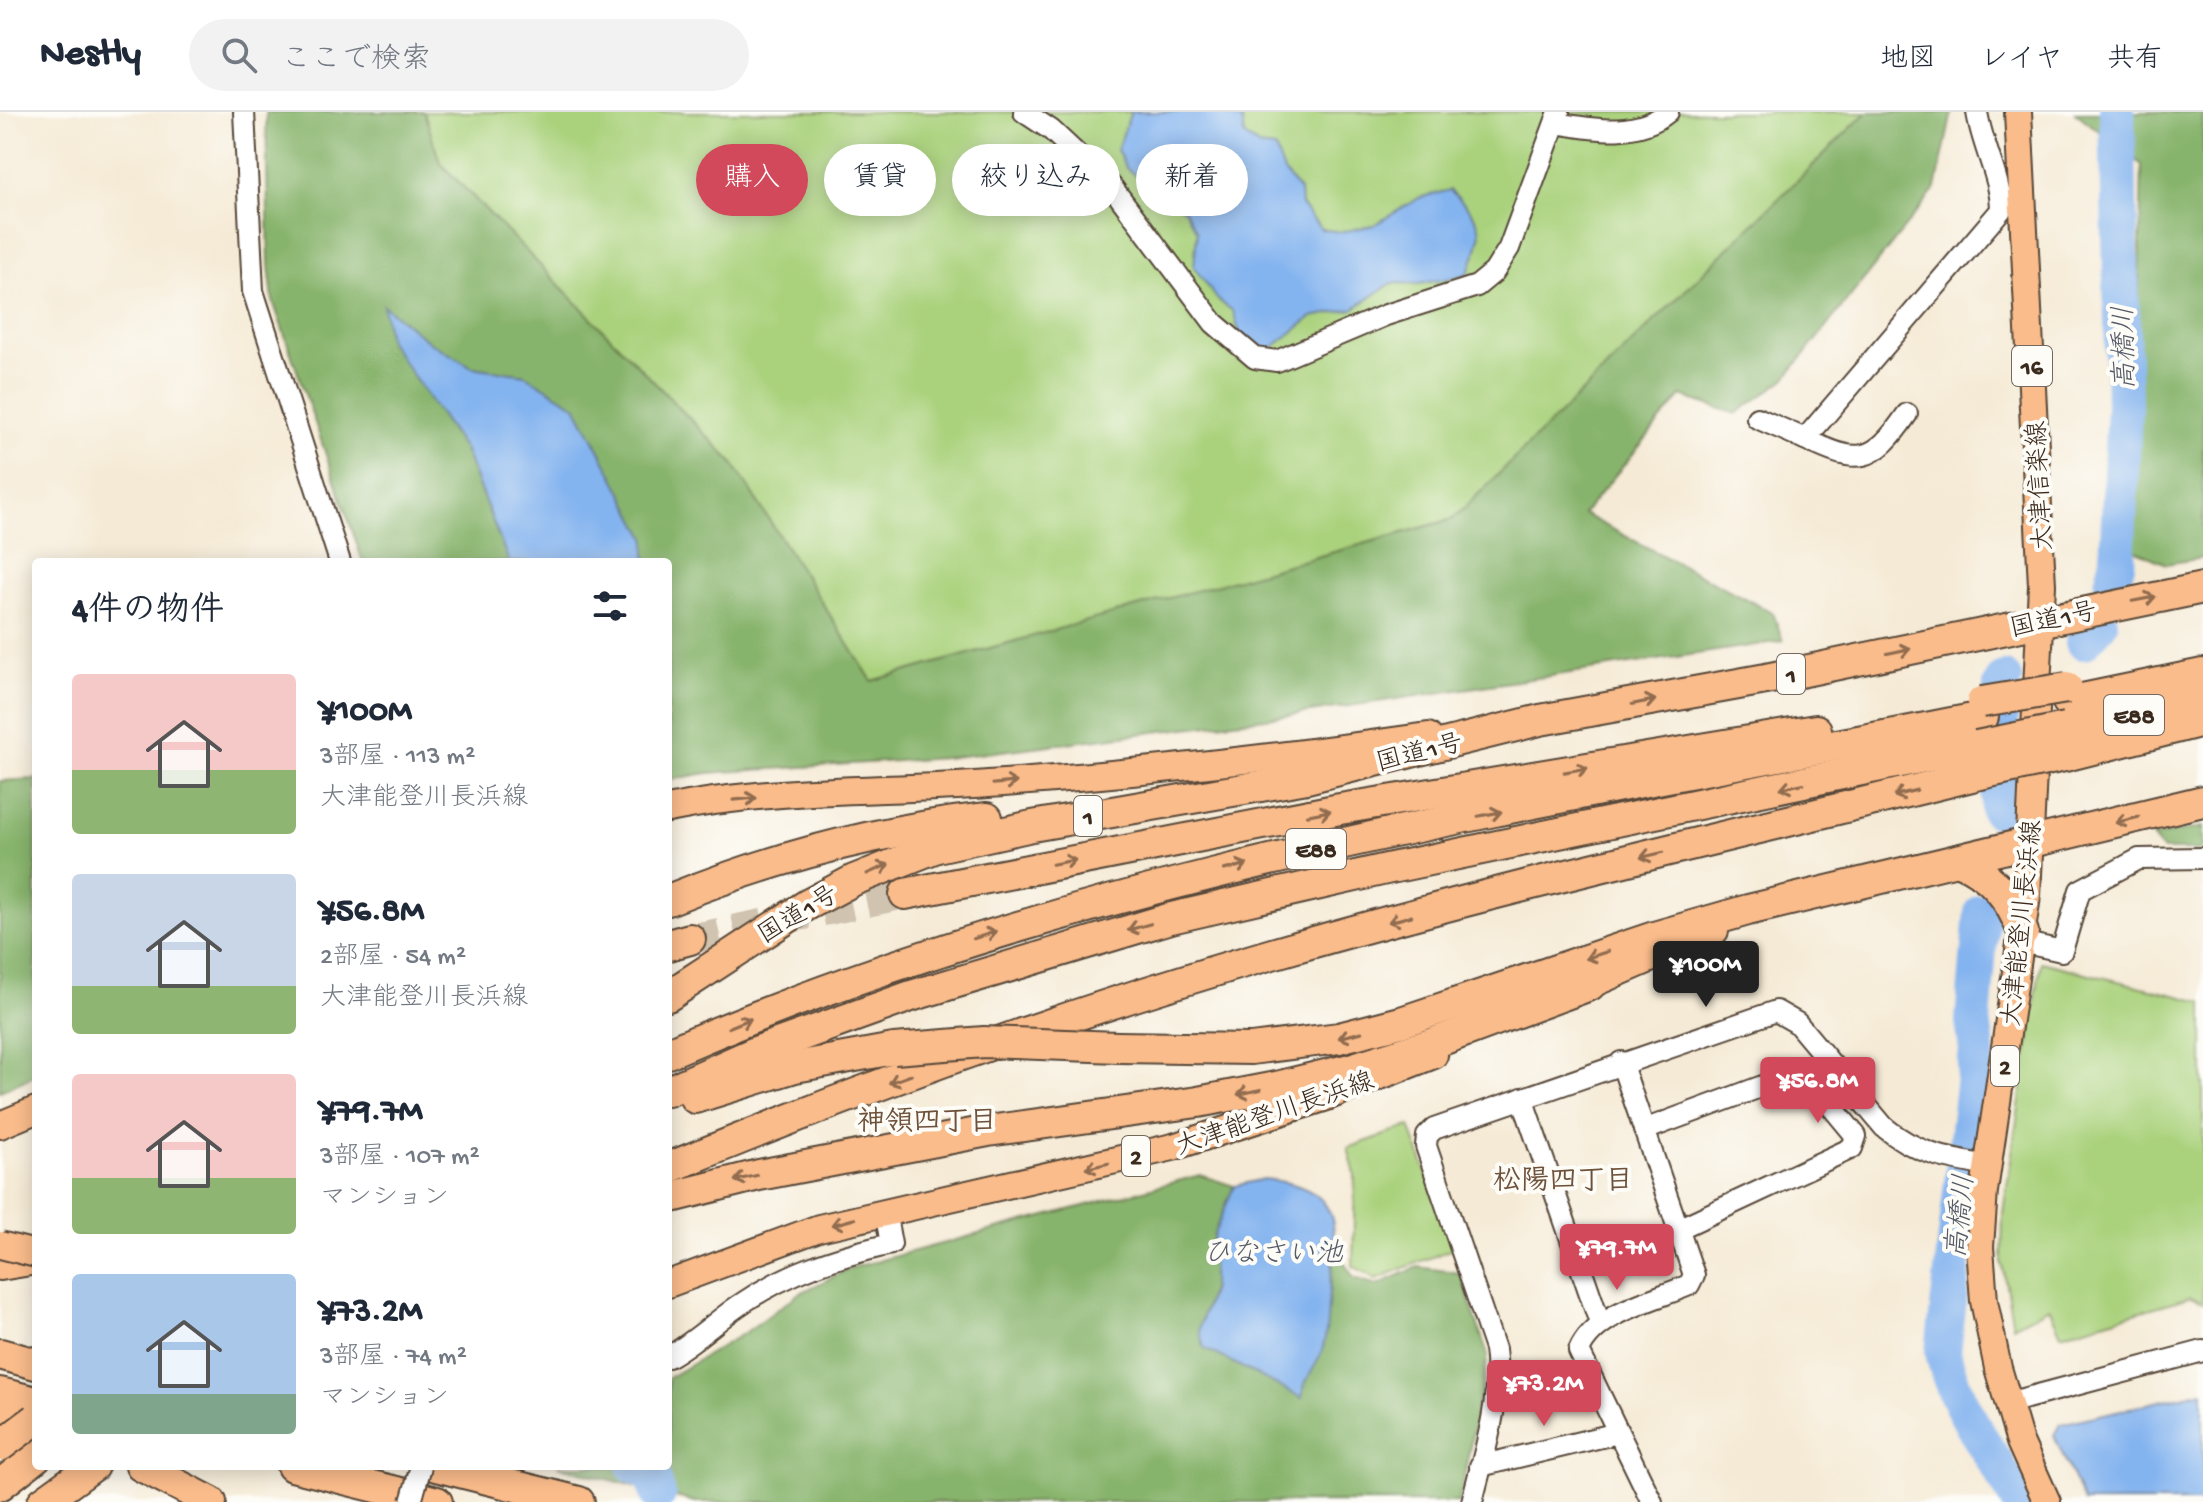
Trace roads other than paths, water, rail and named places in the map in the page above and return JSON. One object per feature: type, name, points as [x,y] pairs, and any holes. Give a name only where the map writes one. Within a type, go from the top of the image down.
[{"type":"highway","name":"国道1号","points":[[672,993],[807,905],[893,862],[1019,828],[1231,793],[1411,755],[1540,720],[1766,679],[2203,588]]},
{"type":"highway","points":[[2067,718],[2203,668]]},
{"type":"highway","name":"E88","points":[[672,1051],[901,963],[1006,928],[1147,889],[1372,837],[2067,718],[2203,674]]},
{"type":"highway","name":"E88","points":[[672,1089],[758,1051],[911,996],[1171,918],[1981,735],[2067,718],[2203,702]]},
{"type":"highway","name":"E88","points":[[2067,718],[2203,721]]},
{"type":"highway","name":"E88","points":[[905,894],[1340,809],[1981,735]]},
{"type":"highway","name":"E88","points":[[672,1166],[925,1069],[1269,955],[1558,878],[1981,735]]},
{"type":"highway","points":[[672,899],[798,856],[916,827],[1231,793]]},
{"type":"highway","points":[[672,1107],[795,1067],[894,1049],[984,1042],[1251,1049],[1339,1038],[1401,1022],[1654,937],[1861,880],[2030,844],[2203,801]]},
{"type":"highway","points":[[1957,860],[1978,869],[2003,891],[2022,937]]},
{"type":"highway","points":[[672,1197],[759,1175],[988,1131],[1198,1102],[1291,1083],[1431,1044],[1590,985]]},
{"type":"highway","points":[[0,1263],[32,1256]]},
{"type":"highway","points":[[0,1354],[32,1363]]},
{"type":"highway","points":[[0,1393],[32,1401]]},
{"type":"highway","points":[[0,1420],[32,1430]]},
{"type":"highway","points":[[0,1446],[32,1422]]},
{"type":"highway","points":[[0,1485],[32,1460]]},
{"type":"highway","points":[[54,1494],[87,1470]]},
{"type":"highway","points":[[149,1470],[211,1502]]},
{"type":"highway","points":[[308,1470],[437,1502]]},
{"type":"highway","points":[[452,1470],[579,1502]]},
{"type":"main road","name":"大津信楽線","points":[[2018,112],[2042,565],[2041,620]]},
{"type":"main road","name":"大津能登川長浜線","points":[[2041,620],[2030,844],[2022,937],[1983,1165],[1980,1247],[1991,1342],[2008,1403],[2047,1502]]},
{"type":"main road","points":[[672,809],[779,796],[989,784],[1171,768],[1540,720]]},
{"type":"main road","name":"大津能登川長浜線","points":[[672,1283],[819,1228],[1097,1166],[1247,1124],[1404,1068],[1763,912],[1861,880]]},
{"type":"main road","points":[[0,1125],[32,1112]]},
{"type":"main road","points":[[0,1245],[32,1254]]},
{"type":"street","points":[[244,112],[253,291],[339,558]]},
{"type":"street","points":[[1024,112],[1051,130],[1112,187],[1214,323],[1255,358],[1277,361],[1386,315],[1477,286],[1494,272],[1509,248],[1557,117],[1611,132],[1658,120],[1668,112]]},
{"type":"street","points":[[1805,439],[2001,210],[2001,191],[1982,143],[1977,112]]},
{"type":"street","points":[[1757,418],[1840,456],[1866,455],[1886,445],[1907,414]]},
{"type":"street","points":[[2022,937],[2062,951],[2080,890],[2139,859],[2203,858]]},
{"type":"street","points":[[1472,1502],[1496,1400],[1495,1349],[1426,1146],[1427,1136],[1434,1129],[1776,1011],[1797,1023],[1884,1127],[1899,1139],[1932,1156],[1983,1165]]},
{"type":"street","points":[[1621,1062],[1694,1275],[1689,1285],[1600,1323],[1585,1335],[1579,1351],[1652,1502]]},
{"type":"street","points":[[1644,1130],[1795,1074],[1812,1083],[1856,1136],[1852,1148],[1678,1229]]},
{"type":"street","points":[[1522,1098],[1600,1323]]},
{"type":"street","points":[[672,1354],[741,1304],[796,1273],[821,1261],[891,1244],[885,1211]]},
{"type":"street","points":[[2008,1403],[2203,1351]]},
{"type":"street","points":[[1480,1466],[1618,1433]]},
{"type":"street","points":[[411,1502],[420,1470]]},
{"type":"water","points":[[1131,112],[1222,112],[1242,120],[1244,135],[1258,146],[1275,148],[1284,172],[1300,191],[1301,205],[1321,229],[1341,232],[1374,225],[1419,198],[1450,190],[1476,220],[1479,228],[1477,248],[1467,275],[1419,284],[1392,283],[1353,309],[1312,317],[1271,349],[1254,348],[1241,338],[1233,311],[1218,300],[1194,267],[1197,232],[1188,216],[1248,216],[1248,144],[1136,144],[1136,175],[1126,168],[1120,156],[1119,144]]},
{"type":"water","points":[[383,305],[428,341],[472,367],[525,375],[576,406],[646,538],[646,558],[507,558],[464,449],[389,341]]},
{"type":"water","name":"ひなさい池","points":[[1263,1179],[1290,1183],[1309,1191],[1322,1201],[1334,1229],[1325,1339],[1302,1398],[1204,1348],[1199,1329],[1212,1288],[1213,1236],[1234,1186]]},
{"type":"water","points":[[2203,1391],[2203,1502],[2084,1502],[2054,1435],[2060,1424]]},
{"type":"waterway","name":"高橋川","points":[[2112,583],[2117,564],[2124,405],[2117,112]]},
{"type":"waterway","name":"高橋川","points":[[2083,642],[2100,623]]},
{"type":"waterway","name":"高橋川","points":[[1998,810],[2001,685],[2004,679]]},
{"type":"waterway","name":"高橋川","points":[[1982,912],[1973,1021],[1977,1050],[1943,1352],[1965,1411],[2019,1502]]},
{"type":"waterway","points":[[642,1470],[652,1475],[658,1494]]},
{"type":"tunnel","points":[[690,939],[905,894]]},
{"type":"district","name":"神領四丁目","points":[[927,1119]]},
{"type":"district","name":"松陽四丁目","points":[[1563,1178]]}]
